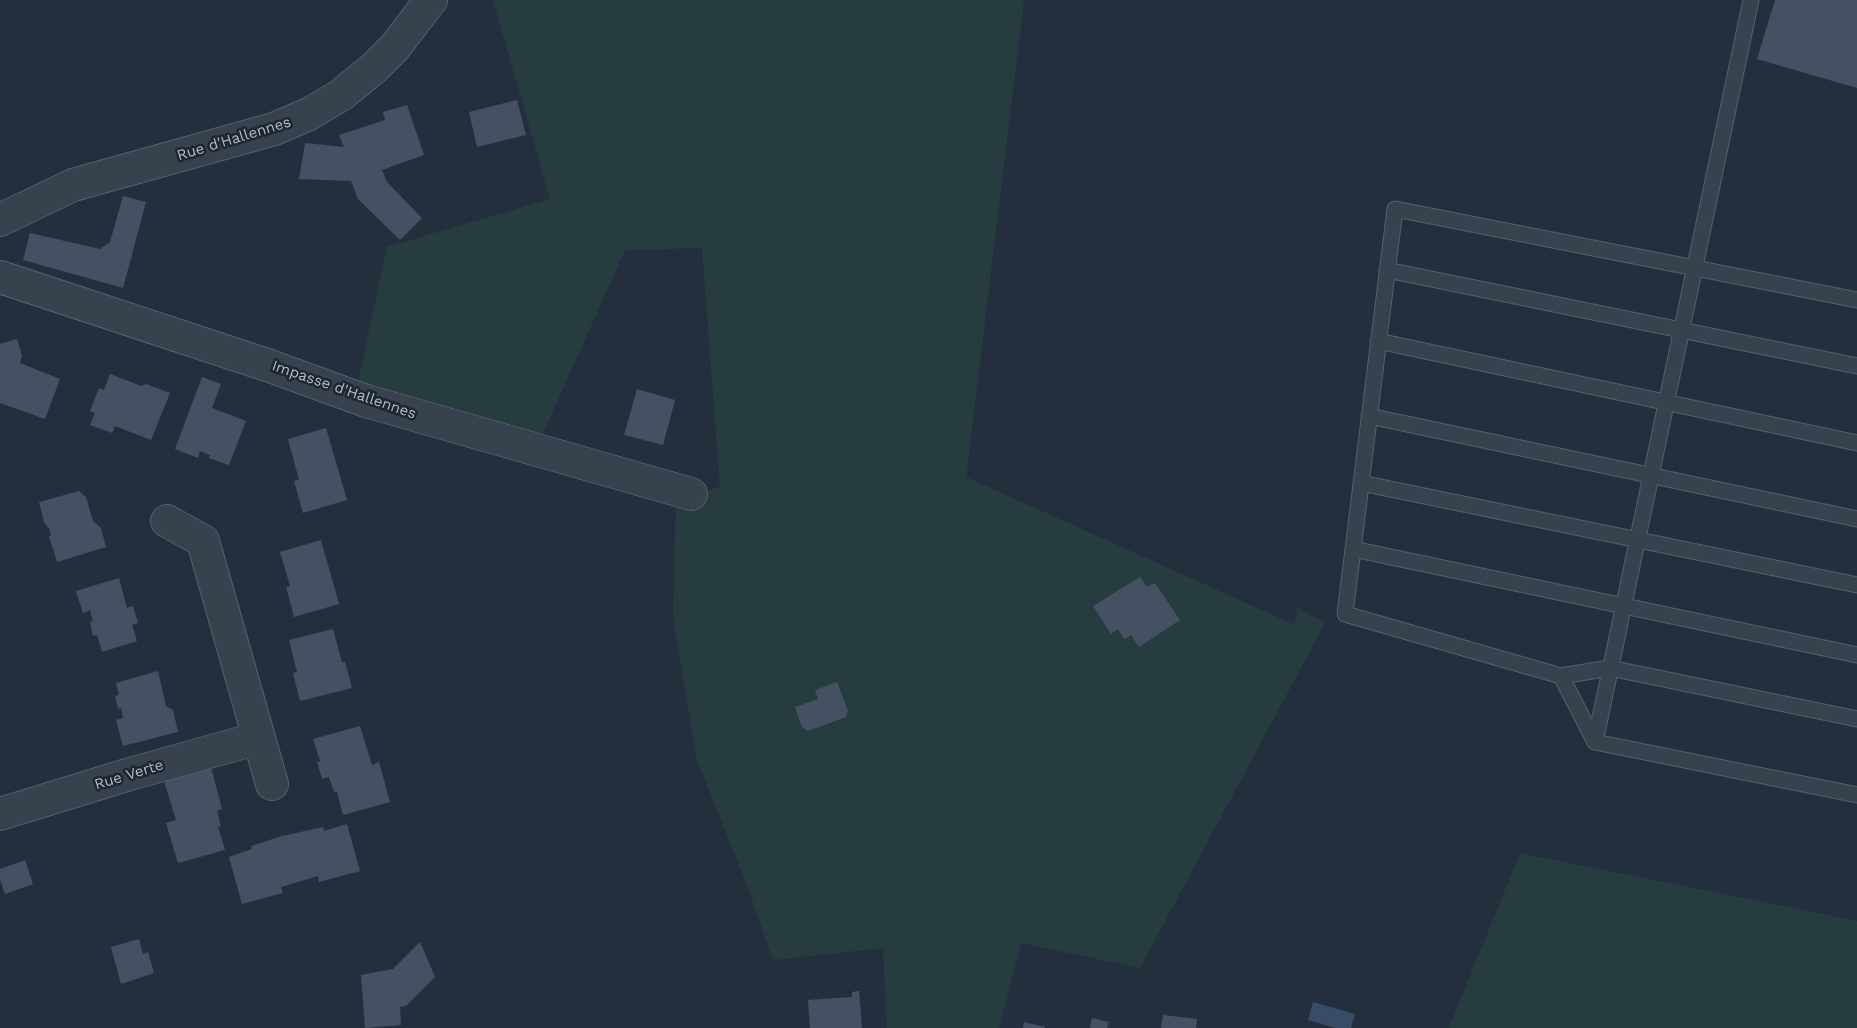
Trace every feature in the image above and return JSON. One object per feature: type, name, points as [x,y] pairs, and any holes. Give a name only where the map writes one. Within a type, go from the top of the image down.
[{"type":"street","name":"Rue d'Hallennes","points":[[0,220],[74,185],[274,129],[309,114],[341,95],[374,68],[395,47],[430,0]]},
{"type":"street","name":"Impasse d'Hallennes","points":[[0,277],[270,366],[366,401],[691,494]]},
{"type":"street","points":[[167,521],[203,541],[272,784]]},
{"type":"street","name":"Rue Verte","points":[[0,814],[258,738]]},
{"type":"lane","points":[[1595,742],[1751,0]]},
{"type":"lane","points":[[1857,300],[1395,209],[1345,614],[1561,676],[1610,668],[1857,719]]},
{"type":"lane","points":[[1387,270],[1857,366]]},
{"type":"lane","points":[[1378,341],[1857,443]]},
{"type":"lane","points":[[1369,416],[1857,519]]},
{"type":"lane","points":[[1361,483],[1857,585]]},
{"type":"lane","points":[[1353,549],[1857,655]]},
{"type":"lane","points":[[1561,676],[1595,742]]},
{"type":"lane","points":[[1595,742],[1857,795]]},
{"type":"green space","points":[[493,0],[1024,0],[966,477],[1295,625],[1297,607],[1325,623],[1140,968],[1021,943],[999,1028],[887,1028],[883,948],[773,960],[746,882],[697,760],[673,616],[676,503],[720,486],[702,248],[625,250],[540,440],[357,386],[387,247],[550,199]]},
{"type":"green space","points":[[1520,853],[1857,921],[1857,1028],[1449,1028]]},
{"type":"water","points":[[1313,1002],[1355,1014],[1351,1028],[1335,1028],[1308,1020]]},
{"type":"building","points":[[1775,0],[1857,0],[1857,88],[1757,59]]},
{"type":"building","points":[[517,100],[526,135],[477,147],[469,112]]},
{"type":"building","points":[[407,105],[424,155],[382,170],[387,182],[422,218],[400,240],[358,199],[351,181],[299,179],[305,143],[344,147],[339,135],[385,120],[383,112]]},
{"type":"building","points":[[123,196],[146,202],[123,288],[23,260],[30,233],[100,249],[110,242]]},
{"type":"building","points":[[17,339],[22,356],[20,363],[60,379],[45,419],[0,403],[0,344]]},
{"type":"building","points":[[110,374],[141,386],[146,384],[170,393],[151,440],[115,426],[112,433],[90,425],[95,413],[90,411],[99,388],[104,390]]},
{"type":"building","points":[[202,377],[221,384],[212,408],[246,421],[229,465],[209,458],[210,455],[200,451],[198,458],[175,449]]},
{"type":"building","points":[[637,389],[675,400],[663,445],[624,435]]},
{"type":"building","points":[[326,428],[347,500],[303,513],[294,481],[299,480],[288,439]]},
{"type":"building","points":[[79,491],[86,497],[93,521],[101,528],[106,547],[57,562],[49,536],[51,536],[50,530],[44,522],[39,502]]},
{"type":"building","points":[[321,540],[339,604],[294,617],[286,587],[290,586],[280,552]]},
{"type":"building","points":[[1140,577],[1147,587],[1155,583],[1180,620],[1139,647],[1131,635],[1124,639],[1118,629],[1111,634],[1093,606]]},
{"type":"building","points":[[119,578],[127,608],[133,606],[138,623],[132,625],[137,641],[102,652],[97,635],[93,636],[90,610],[83,613],[76,591]]},
{"type":"building","points":[[333,629],[352,688],[300,701],[293,673],[297,672],[289,640]]},
{"type":"building","points":[[158,671],[166,706],[173,710],[178,732],[123,746],[116,720],[123,718],[115,696],[119,695],[116,683]]},
{"type":"building","points":[[837,682],[848,711],[846,717],[808,731],[802,727],[795,707],[818,699],[815,690]]},
{"type":"building","points":[[360,726],[372,765],[379,762],[390,802],[343,815],[337,792],[334,792],[329,777],[322,779],[317,762],[320,761],[313,739]]},
{"type":"building","points":[[211,767],[222,809],[217,811],[221,826],[218,827],[225,850],[178,863],[166,823],[176,820],[164,781]]},
{"type":"building","points":[[347,824],[360,871],[319,882],[318,876],[281,887],[283,893],[242,904],[229,857],[252,849],[251,846],[282,836],[323,827],[324,831]]},
{"type":"building","points":[[25,860],[33,884],[5,894],[0,879],[0,869]]},
{"type":"building","points":[[139,939],[143,954],[148,952],[154,973],[121,984],[111,947]]},
{"type":"building","points":[[420,942],[435,977],[406,1006],[400,1007],[401,1025],[365,1028],[361,975],[393,969]]},
{"type":"building","points":[[859,991],[862,1028],[810,1028],[808,1000],[852,997],[852,992]]},
{"type":"building","points":[[1163,1015],[1197,1019],[1196,1028],[1161,1028]]},
{"type":"building","points":[[1092,1018],[1109,1022],[1107,1028],[1090,1028]]},
{"type":"building","points":[[1024,1022],[1045,1027],[1045,1028],[1023,1028]]}]
